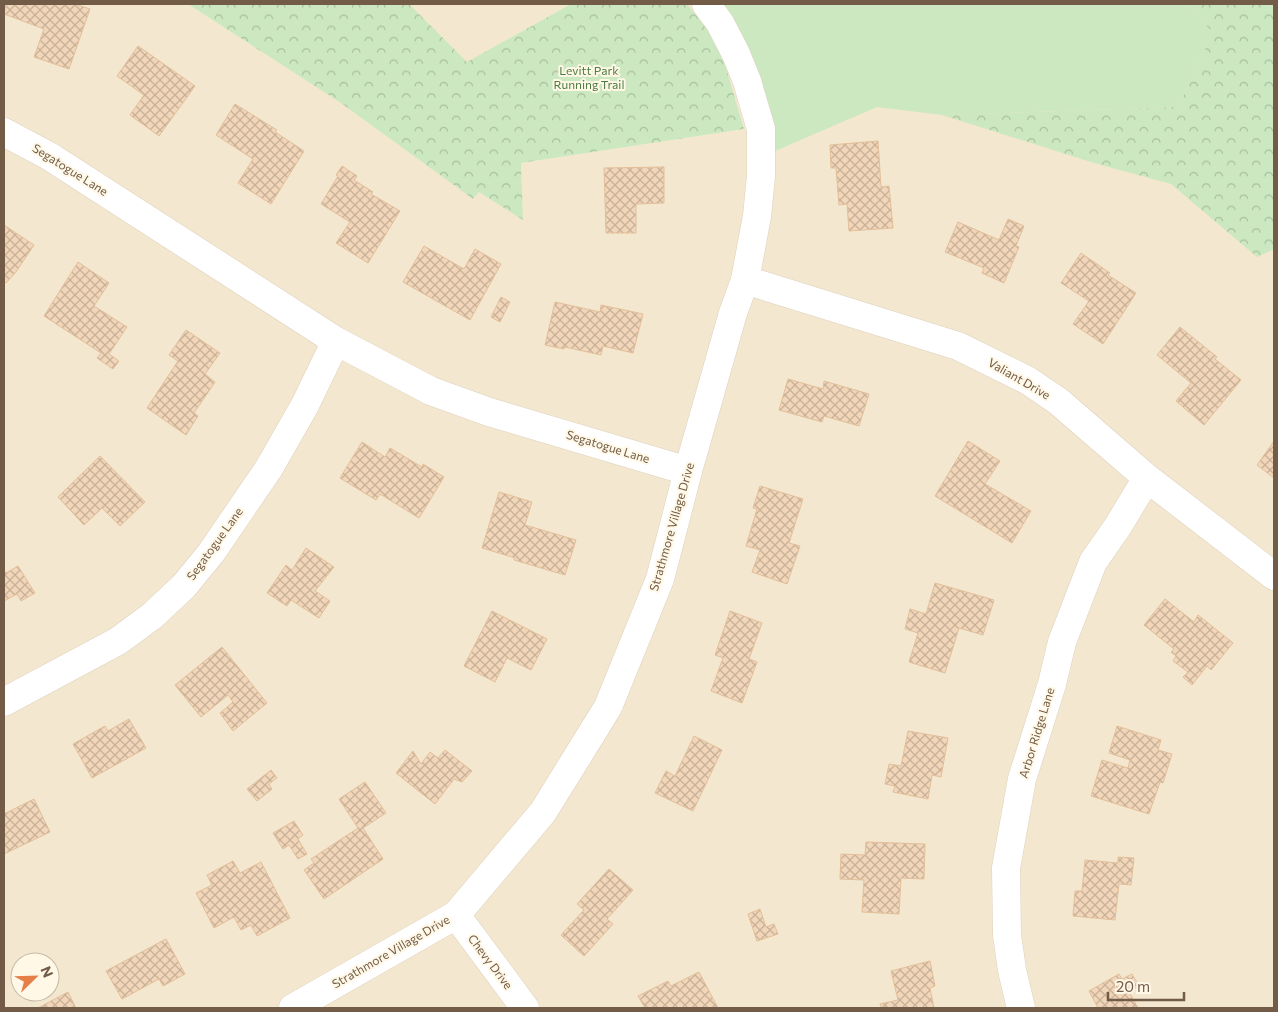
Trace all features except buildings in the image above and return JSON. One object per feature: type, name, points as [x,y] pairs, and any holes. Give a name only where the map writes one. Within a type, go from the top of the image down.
[{"type":"street","name":"Strathmore Village Drive","points":[[293,1008],[456,915],[543,812],[608,707],[660,579],[688,471],[733,313],[745,280],[757,216],[760,186],[761,129],[747,81],[736,54],[720,23],[706,4]]},
{"type":"street","name":"Segatogue Lane","points":[[4,132],[49,156],[336,341],[431,391],[489,412],[688,471]]},
{"type":"street","name":"Valiant Drive","points":[[745,280],[958,346],[1027,380],[1058,401],[1147,478],[1274,576]]},
{"type":"street","name":"Segatogue Lane","points":[[4,702],[118,641],[152,616],[184,586],[211,553],[269,468],[305,405],[336,341]]},
{"type":"street","name":"Arbor Ridge Lane","points":[[1021,1008],[1012,970],[1007,935],[1006,868],[1022,779],[1052,684],[1062,642],[1093,562],[1118,526],[1147,478]]},
{"type":"street","name":"Chevy Drive","points":[[456,915],[525,1008]]},
{"type":"shaded area","points":[[4,4],[188,4],[523,220],[521,163],[744,129],[719,44],[687,4],[1274,4],[1274,1008],[4,1008]]},
{"type":"shaded area","points":[[409,4],[571,4],[467,63]]},
{"type":"green space","name":"Levitt Park Running Trail","points":[[188,4],[409,4],[467,62],[571,4],[687,4],[719,44],[744,129],[521,163],[523,220],[479,192],[473,199],[341,103]]},
{"type":"green space","points":[[720,4],[1187,4],[1213,33],[1178,107],[942,115],[877,107],[775,151]]},
{"type":"green space","points":[[1187,4],[1274,4],[1274,249],[1257,257],[1171,184],[1094,163],[942,115],[1178,107],[1213,33]]}]
